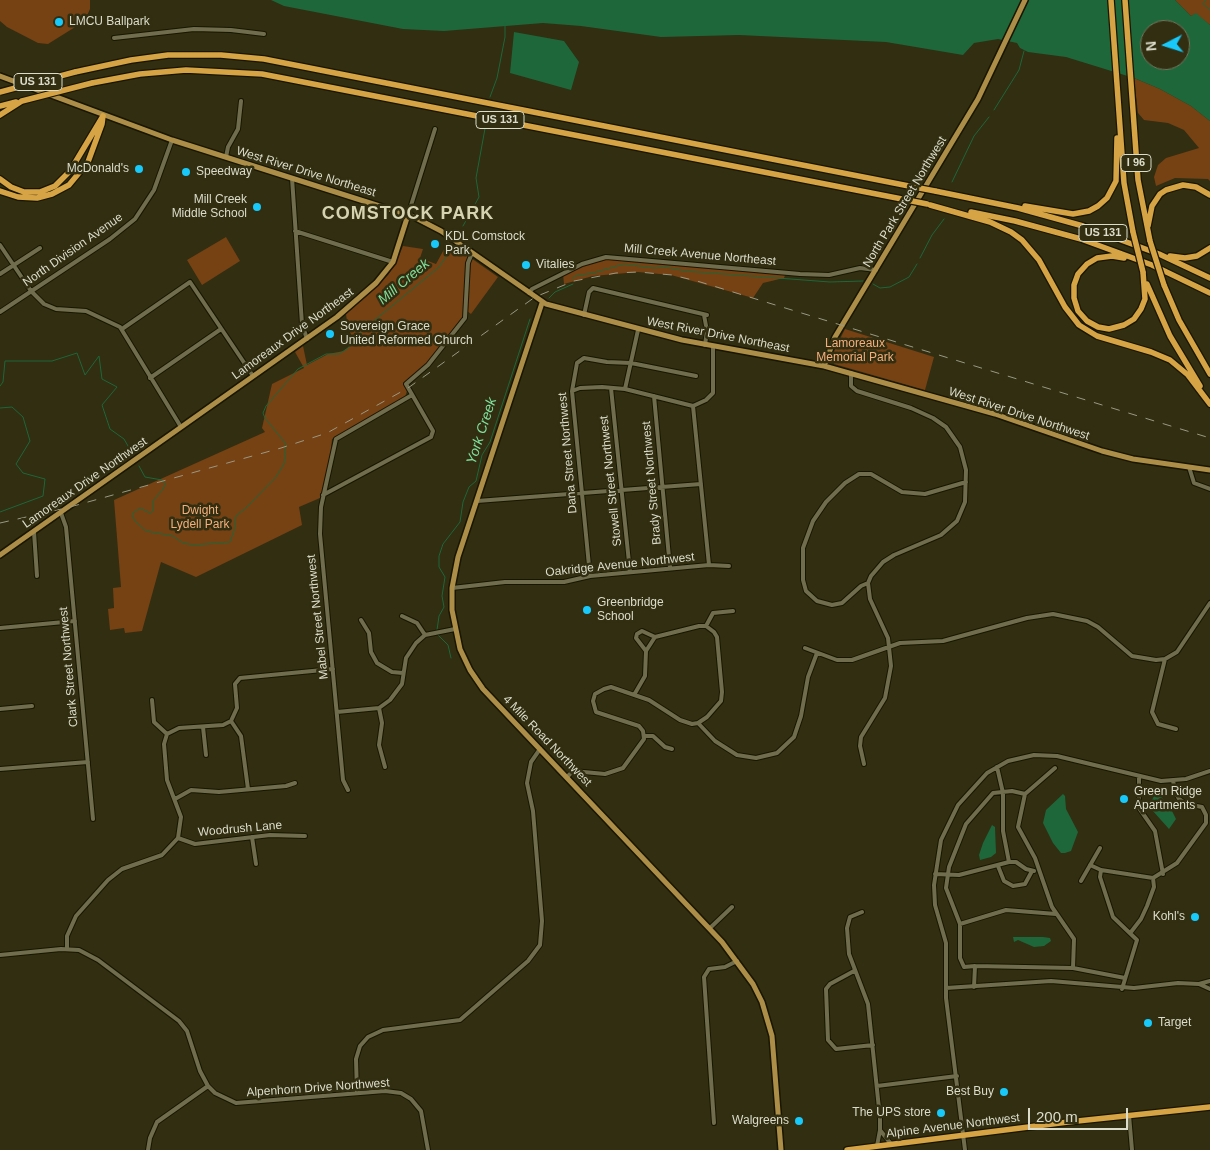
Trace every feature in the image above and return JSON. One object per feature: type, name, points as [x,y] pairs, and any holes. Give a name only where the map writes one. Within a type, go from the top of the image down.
[{"type":"highway","name":"I 96","points":[[1110,0],[1124,183],[1132,232],[1143,272],[1170,336],[1210,402]]},
{"type":"highway","name":"I 96","points":[[1125,0],[1138,180],[1149,238],[1164,285],[1179,320],[1209,373]]},
{"type":"highway","name":"US 131","points":[[0,92],[75,72],[132,60],[168,55],[211,54],[256,58],[714,146],[992,202],[1083,226],[1159,254],[1210,278]]},
{"type":"highway","name":"US 131","points":[[0,106],[92,83],[140,74],[186,70],[262,74],[929,204],[1048,229],[1152,265],[1210,294]]},
{"type":"highway","points":[[0,115],[22,100]]},
{"type":"highway","points":[[992,202],[1072,214],[1086,212],[1098,206],[1107,198],[1116,181],[1118,108]]},
{"type":"highway","points":[[0,179],[11,187],[24,192],[40,192],[55,186],[70,171],[102,116]]},
{"type":"highway","points":[[0,191],[18,197],[37,198],[52,194],[69,185],[88,162],[102,124],[102,116]]},
{"type":"highway","points":[[1149,238],[1150,213],[1156,200],[1166,190],[1183,185],[1196,187],[1210,195]]},
{"type":"highway","points":[[929,204],[990,222],[1011,232],[1022,240],[1039,260],[1065,307],[1079,325],[1097,336],[1152,352],[1170,360],[1188,376],[1210,402]]},
{"type":"highway","points":[[1159,254],[1185,258],[1197,256],[1210,248]]},
{"type":"highway","points":[[1143,272],[1146,288],[1144,302],[1140,313],[1131,321],[1120,327],[1104,328],[1090,323],[1078,311],[1074,298],[1075,282],[1082,269],[1092,260],[1112,256],[1152,265]]},
{"type":"highway","name":"Alpine Avenue Northwest","points":[[847,1150],[1129,1115],[1210,1107]]},
{"type":"main road","name":"North Park Street Northwest","points":[[824,366],[835,337],[978,99],[1004,48],[1025,0]]},
{"type":"main road","name":"West River Drive Northeast","points":[[0,76],[102,116],[172,140],[408,215],[453,240],[542,303],[638,330],[705,345],[824,366]]},
{"type":"main road","name":"Lamoreaux Drive Northeast","points":[[181,427],[307,339],[365,293],[393,262],[408,215]]},
{"type":"main road","name":"4 Mile Road Northwest","points":[[542,303],[458,557],[452,588],[455,629],[464,658],[482,689],[710,928],[737,961],[759,995],[770,1025],[781,1150]]},
{"type":"main road","name":"West River Drive Northwest","points":[[824,366],[995,414],[1102,451],[1133,459],[1210,470]]},
{"type":"main road","name":"Lamoreaux Drive Northwest","points":[[0,555],[181,427]]},
{"type":"street","points":[[114,38],[194,29],[231,30],[264,34]]},
{"type":"street","points":[[226,157],[228,147],[238,129],[241,101]]},
{"type":"street","name":"Lamoreaux Drive Northeast","points":[[408,215],[435,129]]},
{"type":"street","name":"North Division Avenue","points":[[0,312],[110,239],[135,219],[154,190],[172,140]]},
{"type":"street","points":[[292,178],[302,324],[307,339]]},
{"type":"street","points":[[295,231],[393,262]]},
{"type":"street","points":[[0,247],[31,291],[50,307],[86,311],[122,329],[181,427]]},
{"type":"street","name":"North Division Avenue","points":[[0,274],[40,248]]},
{"type":"street","points":[[323,495],[429,440],[432,434],[431,429],[406,384],[428,365],[465,318],[468,263],[472,253]]},
{"type":"street","name":"Mill Creek Avenue Northeast","points":[[529,293],[532,289],[582,264],[606,257],[800,274],[829,275],[860,268],[876,270]]},
{"type":"street","points":[[122,329],[190,282],[253,376]]},
{"type":"street","points":[[584,315],[591,288],[706,315],[707,331],[705,345]]},
{"type":"street","points":[[150,378],[221,329]]},
{"type":"street","points":[[625,389],[638,330]]},
{"type":"street","points":[[572,391],[580,388],[625,389],[693,406],[706,400],[713,393],[713,346]]},
{"type":"street","name":"Dana Street Northwest","points":[[590,576],[572,391],[574,371],[581,359],[631,363],[696,376]]},
{"type":"street","points":[[852,373],[851,386],[857,391],[911,408],[946,427],[960,447],[964,460],[966,482],[965,502],[957,521],[941,535],[882,562],[868,583],[870,599],[884,627],[890,645],[891,666],[887,691],[861,737],[861,756],[864,764]]},
{"type":"street","name":"Stowell Street Northwest","points":[[611,388],[630,572]]},
{"type":"street","name":"Mabel Street Northwest","points":[[348,790],[343,780],[320,534],[323,495],[334,442],[339,436],[412,395]]},
{"type":"street","name":"Brady Street Northwest","points":[[654,396],[670,568]]},
{"type":"street","points":[[693,406],[709,565]]},
{"type":"street","points":[[1189,467],[1194,484],[1210,489]]},
{"type":"street","points":[[868,583],[861,586],[842,603],[832,606],[817,601],[806,591],[803,580],[803,548],[813,522],[826,502],[845,483],[859,474],[871,474],[902,492],[934,492],[966,482]]},
{"type":"street","points":[[477,501],[701,484]]},
{"type":"street","name":"Clark Street Northwest","points":[[61,513],[66,527],[93,819]]},
{"type":"street","points":[[34,532],[37,576]]},
{"type":"street","name":"Oakridge Avenue Northwest","points":[[452,588],[505,582],[564,582],[590,576],[670,568],[709,565],[729,566]]},
{"type":"street","points":[[805,648],[844,661],[900,642],[943,641],[1028,618],[1053,614],[1087,621],[1098,627],[1132,656],[1144,660],[1165,659],[1177,652],[1210,603]]},
{"type":"street","points":[[706,626],[713,613],[733,611]]},
{"type":"street","points":[[402,616],[417,623],[424,635]]},
{"type":"street","points":[[362,620],[369,632],[371,652],[377,662],[392,672],[403,673]]},
{"type":"street","points":[[0,628],[75,621]]},
{"type":"street","points":[[645,736],[639,726],[596,712],[594,707],[596,694],[612,687],[657,704],[680,720],[692,724],[698,723],[717,707],[722,692],[717,637],[706,626],[655,637],[642,631],[637,634],[636,638],[646,651]]},
{"type":"street","points":[[337,712],[379,708],[395,696],[402,684],[403,673],[410,650],[424,635],[455,629]]},
{"type":"street","points":[[634,695],[645,676],[646,651],[655,637]]},
{"type":"street","points":[[698,723],[715,741],[737,755],[756,758],[777,753],[794,737],[801,716],[808,677],[816,653]]},
{"type":"street","points":[[1165,659],[1152,712],[1158,724],[1176,729]]},
{"type":"street","points":[[166,734],[179,728],[223,725],[231,722],[236,713],[237,679],[333,669]]},
{"type":"street","points":[[152,700],[154,722],[166,734]]},
{"type":"street","points":[[0,709],[32,706]]},
{"type":"street","points":[[379,708],[382,723],[379,745],[385,768]]},
{"type":"street","points":[[231,722],[241,736],[248,790]]},
{"type":"street","points":[[203,727],[206,755]]},
{"type":"street","points":[[67,949],[67,936],[76,916],[108,880],[122,869],[162,855],[178,838],[181,817],[175,799],[169,789],[164,744],[166,734]]},
{"type":"street","points":[[645,736],[653,736],[665,748],[672,750]]},
{"type":"street","points":[[567,777],[573,771],[605,774],[623,768],[645,736]]},
{"type":"street","points":[[357,1093],[356,1059],[360,1046],[368,1037],[383,1030],[460,1020],[528,961],[540,945],[542,912],[533,811],[526,783],[531,762],[540,748]]},
{"type":"street","points":[[965,1150],[946,988],[946,943],[935,905],[934,874],[941,840],[948,822],[966,793],[981,778],[996,767],[1020,758],[1046,755],[1160,781],[1199,775],[1210,771]]},
{"type":"street","points":[[0,769],[88,762]]},
{"type":"street","points":[[996,767],[1003,793],[1003,831],[1009,862]]},
{"type":"street","points":[[1055,768],[1025,794],[1018,827],[1035,858],[1046,895],[1056,914],[1074,939],[1073,968]]},
{"type":"street","points":[[1139,776],[1138,808],[1155,831],[1163,874]]},
{"type":"street","points":[[1090,865],[1101,870],[1153,878],[1163,874],[1177,863],[1206,823],[1206,815],[1202,808],[1186,804],[1179,798],[1176,793],[1174,780]]},
{"type":"street","points":[[175,799],[191,790],[219,792],[295,783]]},
{"type":"street","points":[[1025,794],[1012,791],[993,793],[966,824],[947,875],[946,888],[960,924],[960,958],[964,967],[1073,968],[1125,978]]},
{"type":"street","name":"Woodrush Lane","points":[[178,838],[195,844],[252,837],[304,836]]},
{"type":"street","points":[[252,837],[256,864]]},
{"type":"street","points":[[1081,881],[1100,848]]},
{"type":"street","points":[[934,874],[960,875],[1009,862],[1016,862],[1032,871],[1038,870]]},
{"type":"street","points":[[998,866],[1004,881],[1013,886],[1025,884],[1032,871]]},
{"type":"street","points":[[1101,870],[1100,877],[1113,917],[1138,940],[1122,989]]},
{"type":"street","points":[[1131,932],[1141,919],[1147,906],[1154,887],[1153,878]]},
{"type":"street","points":[[710,928],[732,907]]},
{"type":"street","points":[[960,924],[1006,910],[1056,914]]},
{"type":"street","points":[[862,912],[851,915],[847,924],[850,954],[854,971],[866,998],[873,1045],[880,1130],[877,1146]]},
{"type":"street","points":[[0,954],[67,949],[79,950],[98,960],[179,1022],[187,1032],[200,1071],[208,1086],[158,1122],[150,1138],[148,1150]]},
{"type":"street","points":[[714,1123],[704,977],[709,969],[725,967],[737,961]]},
{"type":"street","points":[[974,986],[975,966]]},
{"type":"street","points":[[854,971],[830,984],[826,989],[828,1040],[836,1049],[873,1045]]},
{"type":"street","points":[[946,988],[1068,981],[1122,989],[1178,983],[1199,984],[1210,981]]},
{"type":"street","points":[[1199,984],[1210,989]]},
{"type":"street","points":[[877,1086],[957,1076]]},
{"type":"street","name":"Alpenhorn Drive Northwest","points":[[208,1086],[220,1096],[236,1103],[385,1091],[401,1093],[411,1099],[424,1118],[428,1150]]},
{"type":"street","points":[[1129,1115],[1132,1150]]},
{"type":"street","points":[[880,1130],[891,1144]]},
{"type":"green space","points":[[0,0],[90,0],[90,9],[86,18],[79,22],[80,24],[48,44],[38,43],[7,27],[0,21]]},
{"type":"green space","points":[[1175,0],[1210,0],[1210,25],[1196,14],[1191,16]]},
{"type":"green space","points":[[1134,78],[1160,89],[1191,106],[1210,121],[1210,181],[1208,179],[1175,178],[1156,186],[1154,177],[1158,165],[1166,158],[1199,148],[1184,130],[1168,123],[1144,120],[1138,113]]},
{"type":"green space","points":[[226,237],[240,261],[202,285],[187,260]]},
{"type":"green space","name":"Dwight Lydell Park","points":[[448,242],[498,277],[471,314],[467,311],[426,365],[403,383],[407,391],[405,397],[332,439],[330,461],[320,498],[299,507],[302,525],[196,577],[161,562],[142,631],[125,633],[124,628],[110,630],[108,609],[114,608],[113,588],[121,587],[114,500],[265,432],[262,428],[272,384],[304,368],[295,352],[303,346],[307,365],[328,354],[344,351],[355,341],[348,329],[346,314],[388,275],[396,263],[403,246],[423,249],[420,258],[436,264]]},
{"type":"green space","points":[[606,257],[786,273],[784,278],[763,283],[753,298],[671,275],[638,272],[593,276],[564,284],[563,274],[582,264]]},
{"type":"green space","name":"Lamoreaux Memorial Park","points":[[845,329],[934,357],[925,390],[834,364],[831,357]]},
{"type":"shaded area","points":[[271,0],[1175,0],[1191,16],[1196,13],[1210,25],[1210,121],[1191,106],[1160,89],[1134,78],[1066,57],[1028,52],[1020,48],[1017,43],[998,39],[974,43],[963,55],[886,42],[739,35],[661,37],[543,23],[444,31],[403,29],[284,6]]},
{"type":"shaded area","points":[[514,32],[564,41],[579,62],[571,90],[510,73]]},
{"type":"shaded area","points":[[1063,794],[1065,796],[1066,809],[1078,832],[1071,851],[1061,853],[1053,843],[1043,823],[1046,810]]},
{"type":"shaded area","points":[[1154,796],[1161,796],[1176,819],[1169,829],[1152,810],[1151,802]]},
{"type":"shaded area","points":[[992,825],[995,827],[996,853],[991,857],[980,860],[979,855],[983,843]]},
{"type":"shaded area","points":[[1013,937],[1043,937],[1050,938],[1051,941],[1044,946],[1034,947],[1018,940],[1014,942]]},
{"type":"waterway","points":[[1206,0],[1203,4],[1210,10]]},
{"type":"waterway","name":"Mill Creek","points":[[490,97],[497,78],[505,37],[505,23]]},
{"type":"waterway","name":"York Creek","points":[[994,110],[1019,70],[1024,51]]},
{"type":"waterway","name":"York Creek","points":[[952,182],[974,136],[989,117]]},
{"type":"waterway","name":"Mill Creek","points":[[463,226],[479,197],[476,178],[486,123]]},
{"type":"waterway","name":"York Creek","points":[[920,258],[932,235],[944,219]]},
{"type":"waterway","name":"Mill Creek","points":[[139,466],[145,477],[162,480],[165,484],[153,501],[153,511],[150,513],[140,508],[133,513],[132,516],[136,522],[146,531],[173,536],[183,543],[194,545],[230,542],[236,516],[276,477],[284,464],[286,444],[265,418],[263,413],[266,406],[298,369],[326,354],[339,354],[348,348],[364,329],[439,267],[446,257],[452,241]]},
{"type":"waterway","name":"York Creek","points":[[572,279],[575,276],[624,264],[654,268],[666,267],[685,271],[830,282],[863,281]]},
{"type":"waterway","name":"York Creek","points":[[873,284],[880,288],[890,287],[909,277],[917,264]]},
{"type":"waterway","name":"York Creek","points":[[549,298],[555,292],[573,284]]},
{"type":"waterway","name":"York Creek","points":[[437,630],[439,616],[444,607],[442,596],[445,577],[439,567],[439,556],[443,544],[460,522],[463,502],[469,487],[476,481],[482,455],[490,442],[530,319]]},
{"type":"waterway","name":"Mill Creek","points":[[0,386],[3,382],[5,361],[52,361],[77,353],[85,375],[99,356],[102,379],[117,387],[102,405],[110,429],[124,439],[132,453]]},
{"type":"waterway","name":"Mill Creek","points":[[0,408],[12,407],[23,417],[30,441],[16,464],[23,473],[45,479],[43,496],[0,512]]},
{"type":"waterway","name":"York Creek","points":[[438,635],[448,645],[451,658]]},
{"type":"railway","points":[[0,523],[70,507],[281,448],[327,433],[408,388],[535,297],[574,281],[616,273],[638,272],[672,275],[697,281],[1210,438]]},
{"type":"place","name":"LMCU Ballpark","points":[[59,22]]},
{"type":"place","name":"McDonald's","points":[[139,169]]},
{"type":"place","name":"Speedway","points":[[186,172]]},
{"type":"place","name":"Mill Creek Middle School","points":[[257,207]]},
{"type":"place","name":"KDL Comstock Park","points":[[435,244]]},
{"type":"place","name":"Vitalies","points":[[526,265]]},
{"type":"place","name":"Sovereign Grace United Reformed Church","points":[[330,334]]},
{"type":"place","name":"Greenbridge School","points":[[587,610]]},
{"type":"place","name":"Green Ridge Apartments","points":[[1124,799]]},
{"type":"place","name":"Kohl's","points":[[1195,917]]},
{"type":"place","name":"Target","points":[[1148,1023]]},
{"type":"place","name":"Best Buy","points":[[1004,1092]]},
{"type":"place","name":"The UPS store","points":[[941,1113]]},
{"type":"place","name":"Walgreens","points":[[799,1121]]},
{"type":"district","name":"COMSTOCK PARK","points":[[408,214]]}]
